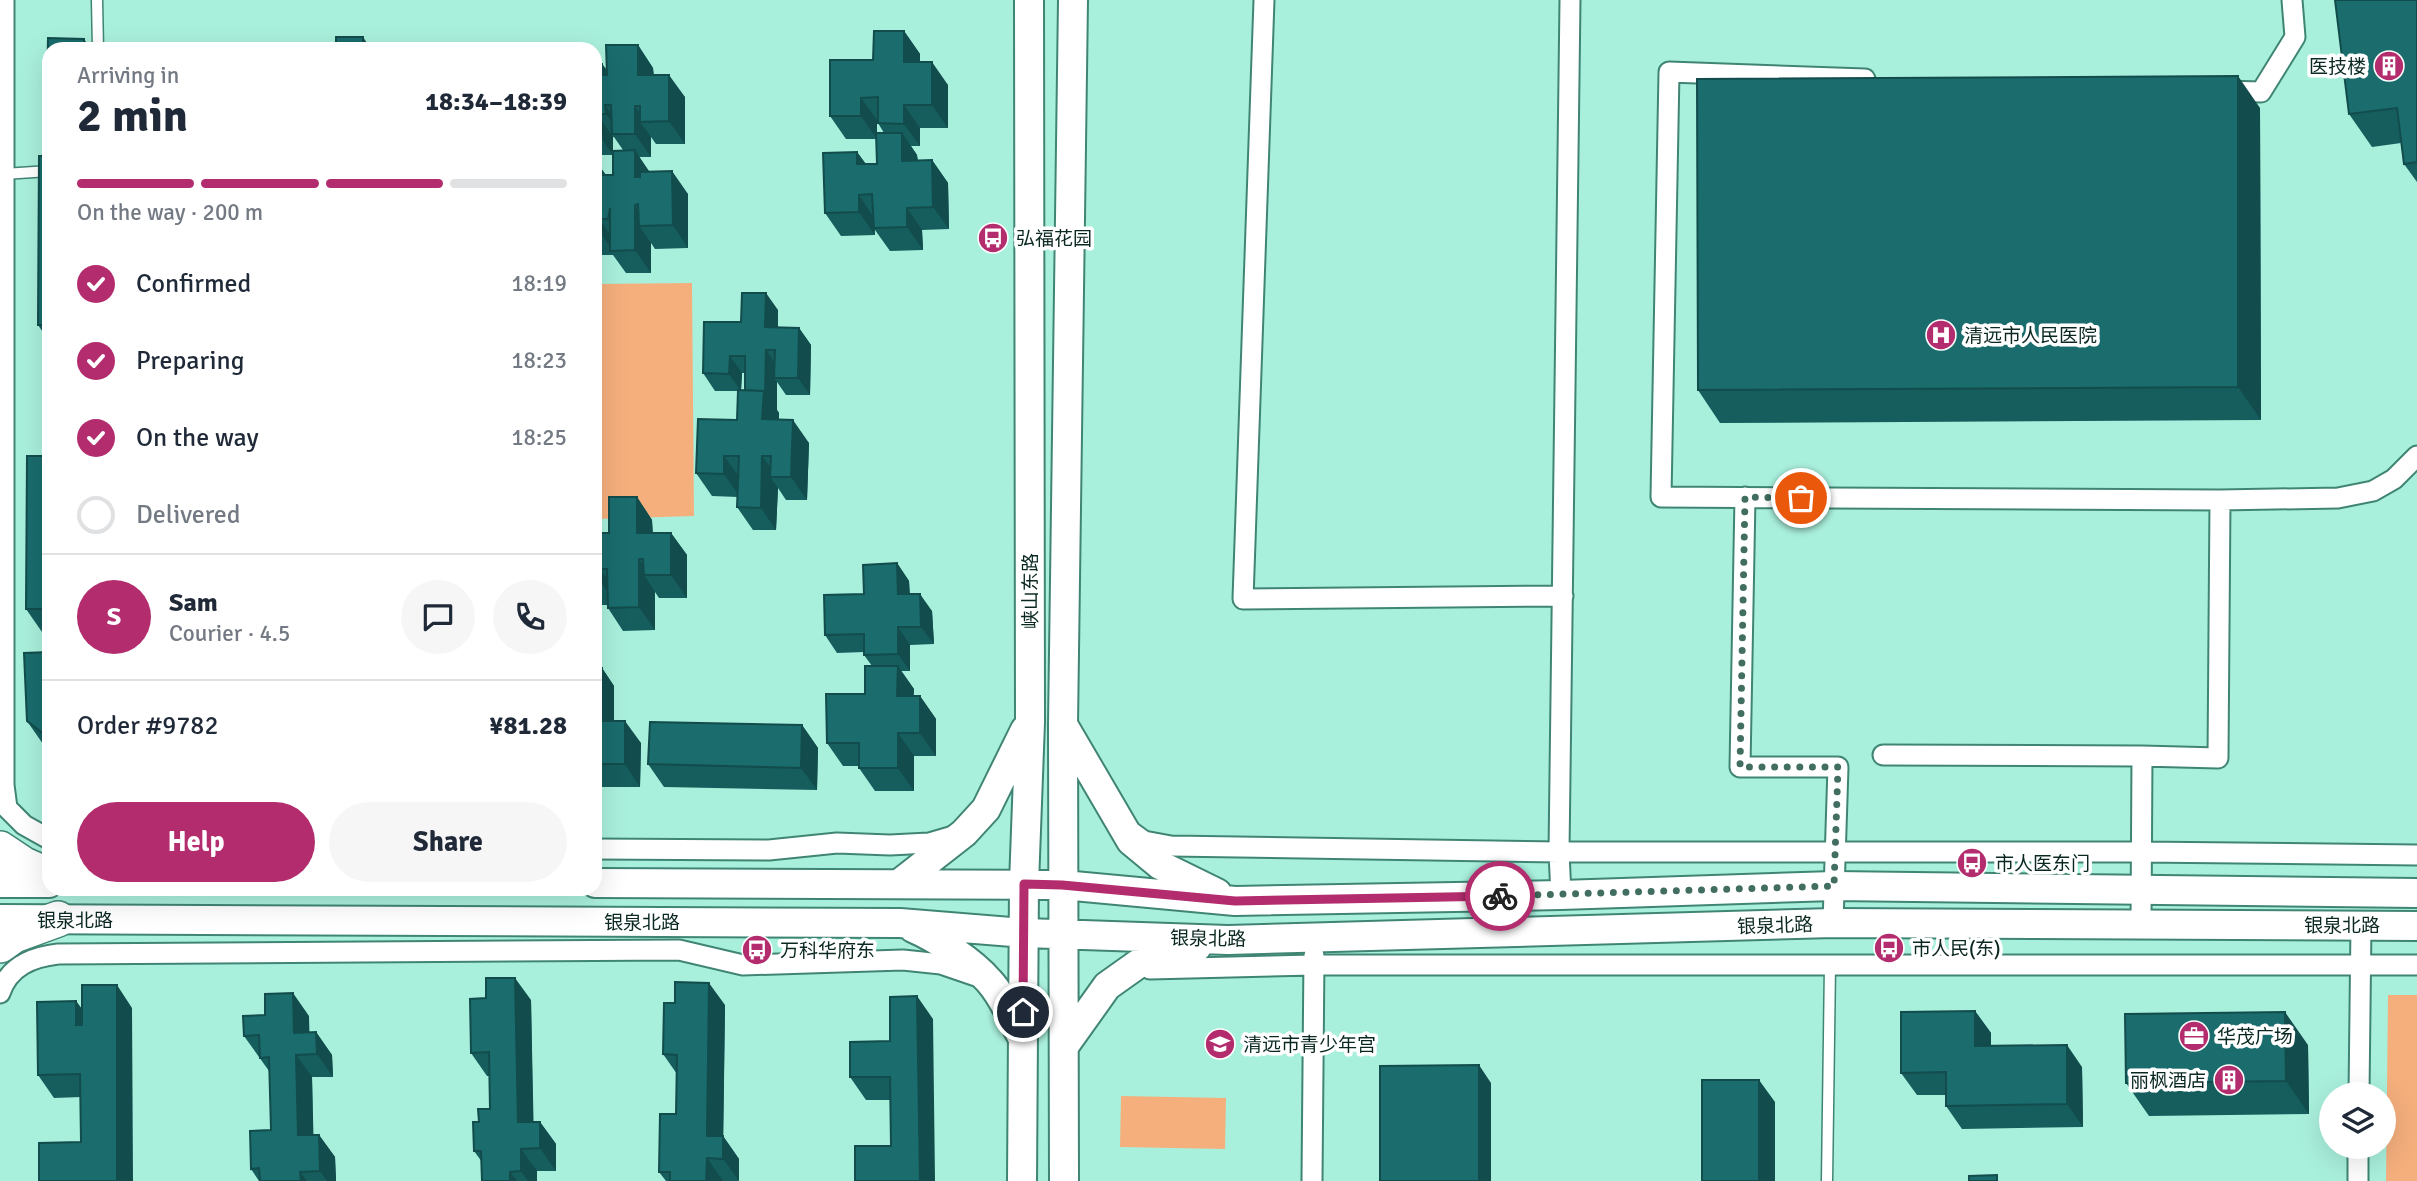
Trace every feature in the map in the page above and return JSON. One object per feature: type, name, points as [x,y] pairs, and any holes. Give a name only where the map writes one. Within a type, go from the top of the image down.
[{"type":"highway","points":[[0,849],[42,873]]},
{"type":"highway","points":[[0,945],[14,935],[58,919]]},
{"type":"main road","name":"峡山东路","points":[[1022,1181],[1024,884],[1030,722],[1029,0]]},
{"type":"main road","name":"峡山东路","points":[[1064,1181],[1063,725],[1073,0]]},
{"type":"main road","points":[[900,883],[964,833],[986,809],[1030,722]]},
{"type":"main road","points":[[1063,725],[1131,841],[1160,864],[1198,886],[1235,901]]},
{"type":"main road","name":"银泉北路","points":[[0,883],[42,883]]},
{"type":"main road","name":"银泉北路","points":[[602,883],[1062,885],[1235,901],[1561,895],[1834,886],[2417,893]]},
{"type":"main road","name":"银泉北路","points":[[0,919],[900,923],[1025,933],[1228,940],[1833,923],[2417,926]]},
{"type":"main road","points":[[900,923],[926,934],[990,981],[1023,1039]]},
{"type":"main road","points":[[1065,1045],[1107,986],[1138,964],[1228,940]]},
{"type":"street","points":[[4,0],[4,785],[7,808],[23,825],[42,835]]},
{"type":"street","points":[[1264,0],[1243,599],[1563,596]]},
{"type":"street","points":[[1561,895],[1559,852],[1570,0]]},
{"type":"street","points":[[2206,90],[2261,92],[2295,37],[2292,0]]},
{"type":"street","points":[[1889,80],[1669,72],[1661,497],[2220,500],[2338,498],[2373,491],[2394,479],[2417,456]]},
{"type":"street","points":[[1745,497],[1740,767],[1838,767],[1833,923]]},
{"type":"street","points":[[1883,755],[2218,758],[2220,500]]},
{"type":"street","points":[[2141,924],[2142,757]]},
{"type":"street","points":[[1117,820],[1144,841],[1171,846],[1559,852],[2417,855]]},
{"type":"street","points":[[602,849],[769,850],[836,842],[916,844],[964,833]]},
{"type":"street","points":[[2359,1082],[2361,925]]},
{"type":"street","points":[[1312,1181],[1315,937]]},
{"type":"street","name":"银泉北路","points":[[0,993],[18,966],[39,956],[58,954],[679,950],[743,965],[903,960],[941,964],[990,981]]},
{"type":"street","name":"银泉北路","points":[[1107,986],[1152,968],[1313,965],[2417,965]]},
{"type":"street","points":[[2358,1159],[2358,1181]]},
{"type":"lane","points":[[97,0],[98,42]]},
{"type":"lane","points":[[4,174],[42,171]]},
{"type":"lane","points":[[1827,1181],[1830,965]]},
{"type":"shaded area","points":[[692,283],[694,516],[602,519],[602,284]]},
{"type":"shaded area","points":[[2388,995],[2417,995],[2417,1181],[2386,1181],[2386,1159],[2396,1159],[2396,1082],[2387,1082]]},
{"type":"shaded area","points":[[1121,1096],[1226,1098],[1225,1149],[1120,1147]]},
{"type":"building","name":"医技楼","points":[[2335,0],[2417,0],[2417,162],[2404,164],[2397,108],[2349,114]]},
{"type":"building","points":[[874,31],[904,31],[904,62],[932,62],[932,105],[904,105],[904,124],[878,123],[878,97],[861,98],[861,116],[830,116],[830,60],[873,60]]},
{"type":"building","points":[[336,37],[363,37],[363,42],[336,42]]},
{"type":"building","points":[[48,38],[84,39],[84,42],[48,42]]},
{"type":"building","points":[[606,45],[638,45],[638,75],[669,75],[669,121],[640,122],[640,106],[635,106],[635,134],[612,134],[611,105],[605,105],[606,114],[602,114],[602,64],[603,75],[607,75]]},
{"type":"building","points":[[2238,76],[2238,387],[1698,390],[1697,79]]},
{"type":"building","points":[[876,133],[902,133],[902,161],[932,160],[933,207],[907,208],[907,227],[874,228],[872,194],[859,195],[859,212],[825,213],[823,153],[857,152],[857,164],[877,164]]},
{"type":"building","points":[[635,150],[635,177],[640,177],[640,172],[672,171],[673,225],[639,226],[638,204],[635,205],[635,250],[610,251],[610,208],[608,219],[602,219],[602,175],[613,175],[613,151]]},
{"type":"building","points":[[39,156],[42,156],[42,325],[38,325]]},
{"type":"building","points":[[742,293],[766,293],[765,327],[799,328],[798,378],[774,378],[775,350],[766,350],[765,392],[745,390],[745,356],[730,356],[729,374],[703,373],[704,322],[741,322]]},
{"type":"building","points":[[738,390],[764,391],[762,419],[793,420],[791,477],[770,477],[771,456],[762,456],[761,508],[737,507],[739,456],[724,456],[724,474],[696,473],[698,419],[737,420]]},
{"type":"building","points":[[27,456],[42,456],[42,609],[26,609]]},
{"type":"building","points":[[609,497],[637,497],[637,533],[671,533],[671,575],[644,575],[643,559],[639,559],[639,607],[608,608],[607,569],[602,569],[602,533],[609,533]]},
{"type":"building","points":[[897,563],[898,594],[920,594],[921,627],[898,627],[898,654],[864,655],[864,634],[825,635],[824,595],[864,594],[863,565]]},
{"type":"building","points":[[42,652],[42,733],[27,721],[24,653]]},
{"type":"building","points":[[865,666],[898,666],[897,696],[920,696],[920,733],[898,733],[898,768],[859,768],[859,743],[827,743],[826,694],[865,694]]},
{"type":"building","points":[[602,721],[625,721],[625,764],[602,764]]},
{"type":"building","points":[[650,722],[802,725],[801,768],[648,764]]},
{"type":"building","points":[[486,978],[515,978],[518,1122],[540,1122],[540,1148],[521,1149],[521,1171],[510,1172],[510,1181],[482,1181],[481,1151],[474,1151],[473,1122],[479,1122],[478,1109],[490,1109],[489,1052],[471,1053],[470,999],[486,998]]},
{"type":"building","points":[[675,982],[709,983],[707,1136],[723,1136],[723,1159],[707,1158],[706,1181],[670,1181],[670,1172],[659,1172],[660,1114],[676,1114],[677,1055],[663,1054],[664,1003],[675,1003]]},
{"type":"building","points":[[82,985],[117,985],[117,1181],[39,1181],[39,1143],[81,1142],[80,1074],[38,1075],[37,1002],[76,1001],[76,1025],[82,1025]]},
{"type":"building","points":[[293,993],[294,1033],[316,1032],[317,1054],[296,1055],[298,1135],[319,1135],[320,1171],[300,1172],[301,1181],[260,1181],[259,1168],[251,1169],[250,1131],[271,1130],[269,1057],[260,1058],[259,1035],[244,1036],[243,1016],[265,1015],[265,994]]},
{"type":"building","points":[[917,996],[920,1181],[855,1181],[855,1146],[891,1146],[890,1077],[850,1077],[850,1042],[890,1041],[890,997]]},
{"type":"building","points":[[1975,1011],[1975,1046],[2067,1045],[2067,1104],[1946,1106],[1946,1072],[1901,1073],[1901,1012]]},
{"type":"building","points":[[2285,1012],[2286,1081],[2126,1083],[2125,1014]]},
{"type":"building","points":[[1479,1065],[1479,1181],[1380,1181],[1380,1066]]},
{"type":"building","points":[[1702,1080],[1759,1080],[1759,1181],[1702,1181]]},
{"type":"building","points":[[1997,1175],[1997,1181],[1969,1181],[1969,1176]]},
{"type":"way so far","points":[[1500,896],[1834,886],[1838,767],[1740,767],[1745,497],[1801,498]]},
{"type":"place","name":"医技楼","points":[[2389,66]]},
{"type":"place","name":"弘福花园","points":[[993,238]]},
{"type":"place","name":"清远市人民医院","points":[[1941,335]]},
{"type":"place","name":"市人医东门","points":[[1972,863]]},
{"type":"place","name":"市人民(东)","points":[[1889,948]]},
{"type":"place","name":"万科华府东","points":[[757,950]]},
{"type":"place","name":"华茂广场","points":[[2194,1036]]},
{"type":"place","name":"清远市青少年宫","points":[[1220,1044]]},
{"type":"place","name":"丽枫酒店","points":[[2229,1080]]},
{"type":"route","points":[[1023,1012],[1024,884],[1235,901],[1500,896]]}]
